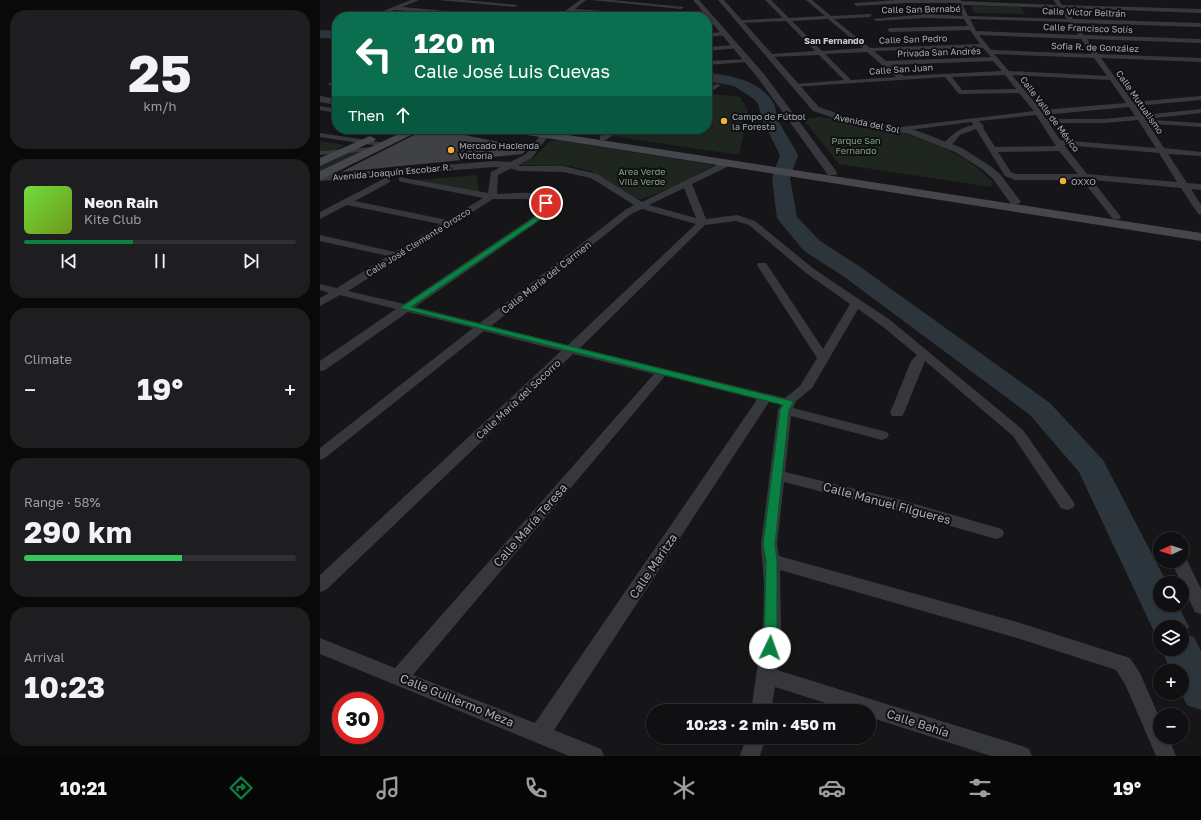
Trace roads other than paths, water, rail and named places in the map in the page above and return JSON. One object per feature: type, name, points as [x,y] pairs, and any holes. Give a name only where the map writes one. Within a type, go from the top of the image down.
[{"type":"main road","points":[[320,162],[382,134]]},
{"type":"main road","points":[[320,177],[408,134]]},
{"type":"main road","points":[[556,134],[728,163],[759,165]]},
{"type":"main road","points":[[563,134],[602,138],[1201,237]]},
{"type":"main road","points":[[833,177],[1201,229]]},
{"type":"street","points":[[385,12],[416,0]]},
{"type":"street","points":[[441,0],[517,4],[503,12]]},
{"type":"street","points":[[567,12],[583,0]]},
{"type":"street","points":[[594,0],[704,11]]},
{"type":"street","points":[[644,4],[651,0]]},
{"type":"street","points":[[696,0],[704,11]]},
{"type":"street","name":"Avenida del Sol","points":[[721,0],[742,22],[809,103],[826,114],[901,130],[947,145],[985,166],[998,178],[1015,202]]},
{"type":"street","points":[[768,0],[850,82]]},
{"type":"street","points":[[809,0],[902,78]]},
{"type":"street","points":[[1058,4],[1100,4],[1108,0]]},
{"type":"street","name":"Calle Valle de México","points":[[959,1],[972,31],[1039,113],[1060,145],[1116,217]]},
{"type":"street","points":[[853,2],[1000,2],[1201,11]]},
{"type":"street","points":[[853,2],[871,13],[876,19],[900,38]]},
{"type":"street","points":[[1161,9],[1170,3]]},
{"type":"street","name":"Calle Mutualismo","points":[[1058,4],[1141,119],[1201,212]]},
{"type":"street","points":[[395,8],[446,12]]},
{"type":"street","points":[[1161,9],[1198,41],[1201,47]]},
{"type":"street","points":[[570,10],[596,12]]},
{"type":"street","points":[[909,10],[964,14]]},
{"type":"street","points":[[693,12],[704,11]]},
{"type":"street","points":[[742,22],[871,13]]},
{"type":"street","name":"Calle San Bernabé","points":[[876,19],[964,14]]},
{"type":"street","name":"Calle Víctor Beltrán","points":[[964,14],[1071,21],[1201,25]]},
{"type":"street","points":[[712,24],[725,34],[747,60],[833,177]]},
{"type":"street","name":"Calle Francisco Solís","points":[[890,30],[972,31],[1198,41]]},
{"type":"street","points":[[712,35],[725,34]]},
{"type":"street","name":"Calle San Pedro","points":[[771,56],[867,50],[909,45],[987,48]]},
{"type":"street","points":[[712,49],[736,47]]},
{"type":"street","name":"Sofia R. de González","points":[[987,48],[1096,56],[1201,60]]},
{"type":"street","name":"Privada San Andrés","points":[[883,63],[996,59]]},
{"type":"street","points":[[712,63],[747,60]]},
{"type":"street","name":"Calle San Juan","points":[[796,86],[947,75],[1008,74],[1111,78]]},
{"type":"street","points":[[947,75],[960,92],[1021,91]]},
{"type":"street","points":[[712,83],[718,85],[712,89]]},
{"type":"street","points":[[320,95],[332,96]]},
{"type":"street","points":[[947,145],[954,135],[976,123],[1039,113],[1201,98]]},
{"type":"street","points":[[320,99],[332,101]]},
{"type":"street","points":[[320,108],[332,110]]},
{"type":"street","points":[[901,130],[976,123],[1141,119],[1201,111]]},
{"type":"street","points":[[1141,119],[1201,125]]},
{"type":"street","points":[[976,123],[1008,174],[1015,177],[1086,177],[1201,187]]},
{"type":"street","name":"Avenida Joaquín Escobar R.","points":[[320,186],[499,170],[515,166],[529,156],[543,134]]},
{"type":"street","points":[[602,138],[609,134]]},
{"type":"street","points":[[320,135],[364,142],[382,147]]},
{"type":"street","points":[[993,150],[1060,145],[1201,154]]},
{"type":"street","points":[[320,153],[382,147]]},
{"type":"street","name":"Calle María del Carmen","points":[[320,455],[628,212],[728,163]]},
{"type":"street","name":"Avenida Joaquín Escobar R.","points":[[320,177],[494,164],[515,166]]},
{"type":"street","points":[[515,166],[563,169],[594,176],[642,206],[702,223],[737,218],[752,223],[798,262],[856,304],[886,323],[1009,424],[1018,433],[1067,504]]},
{"type":"street","points":[[492,196],[494,174],[499,170]]},
{"type":"street","points":[[320,367],[404,308],[542,215],[546,209],[546,203],[540,198],[512,195],[492,196],[402,178]]},
{"type":"street","points":[[320,216],[388,180]]},
{"type":"street","points":[[687,184],[702,223]]},
{"type":"street","name":"Calle José Clemente Orozco","points":[[320,303],[492,196]]},
{"type":"street","points":[[346,202],[448,223]]},
{"type":"street","name":"Calle María del Socorro","points":[[320,585],[699,228],[702,223]]},
{"type":"street","points":[[320,238],[397,255]]},
{"type":"street","points":[[762,265],[822,358]]},
{"type":"street","points":[[320,287],[759,395],[786,407],[882,435]]},
{"type":"street","points":[[762,704],[768,676],[771,634],[772,561],[769,544],[786,407],[791,399],[805,388],[856,304]]},
{"type":"street","points":[[897,413],[917,361],[924,355]]},
{"type":"street","name":"Calle María Teresa","points":[[398,677],[662,372]]},
{"type":"street","name":"Calle Maritza","points":[[540,733],[764,401],[763,398]]},
{"type":"street","name":"Calle Manuel Filgueres","points":[[778,475],[901,506],[996,533]]},
{"type":"street","points":[[772,561],[1017,630],[1123,664],[1133,680],[1166,756]]},
{"type":"street","points":[[1182,568],[1201,607]]},
{"type":"street","name":"Calle Guillermo Meza","points":[[320,646],[540,733],[594,756]]},
{"type":"street","name":"Calle Bahía","points":[[768,676],[1022,756]]},
{"type":"street","points":[[750,756],[754,744]]},
{"type":"waterway","points":[[320,34],[332,35]]},
{"type":"waterway","points":[[712,78],[723,79],[746,86],[753,90],[765,102],[770,119],[789,155],[781,178],[787,218],[812,246],[851,271],[1040,409],[1092,467],[1167,620]]},
{"type":"waterway","points":[[1183,656],[1201,692]]},
{"type":"place","name":"Campo de Fútbol la Foresta","points":[[724,121]]},
{"type":"place","name":"Mercado Hacienda Victoria","points":[[451,150]]},
{"type":"place","name":"OXXO","points":[[1063,181]]},
{"type":"district","name":"San Fernando","points":[[834,40]]},
{"type":"park label","name":"Parque San Fernando","points":[[856,146]]},
{"type":"park label","name":"Area Verde Villa Verde","points":[[642,176]]}]
